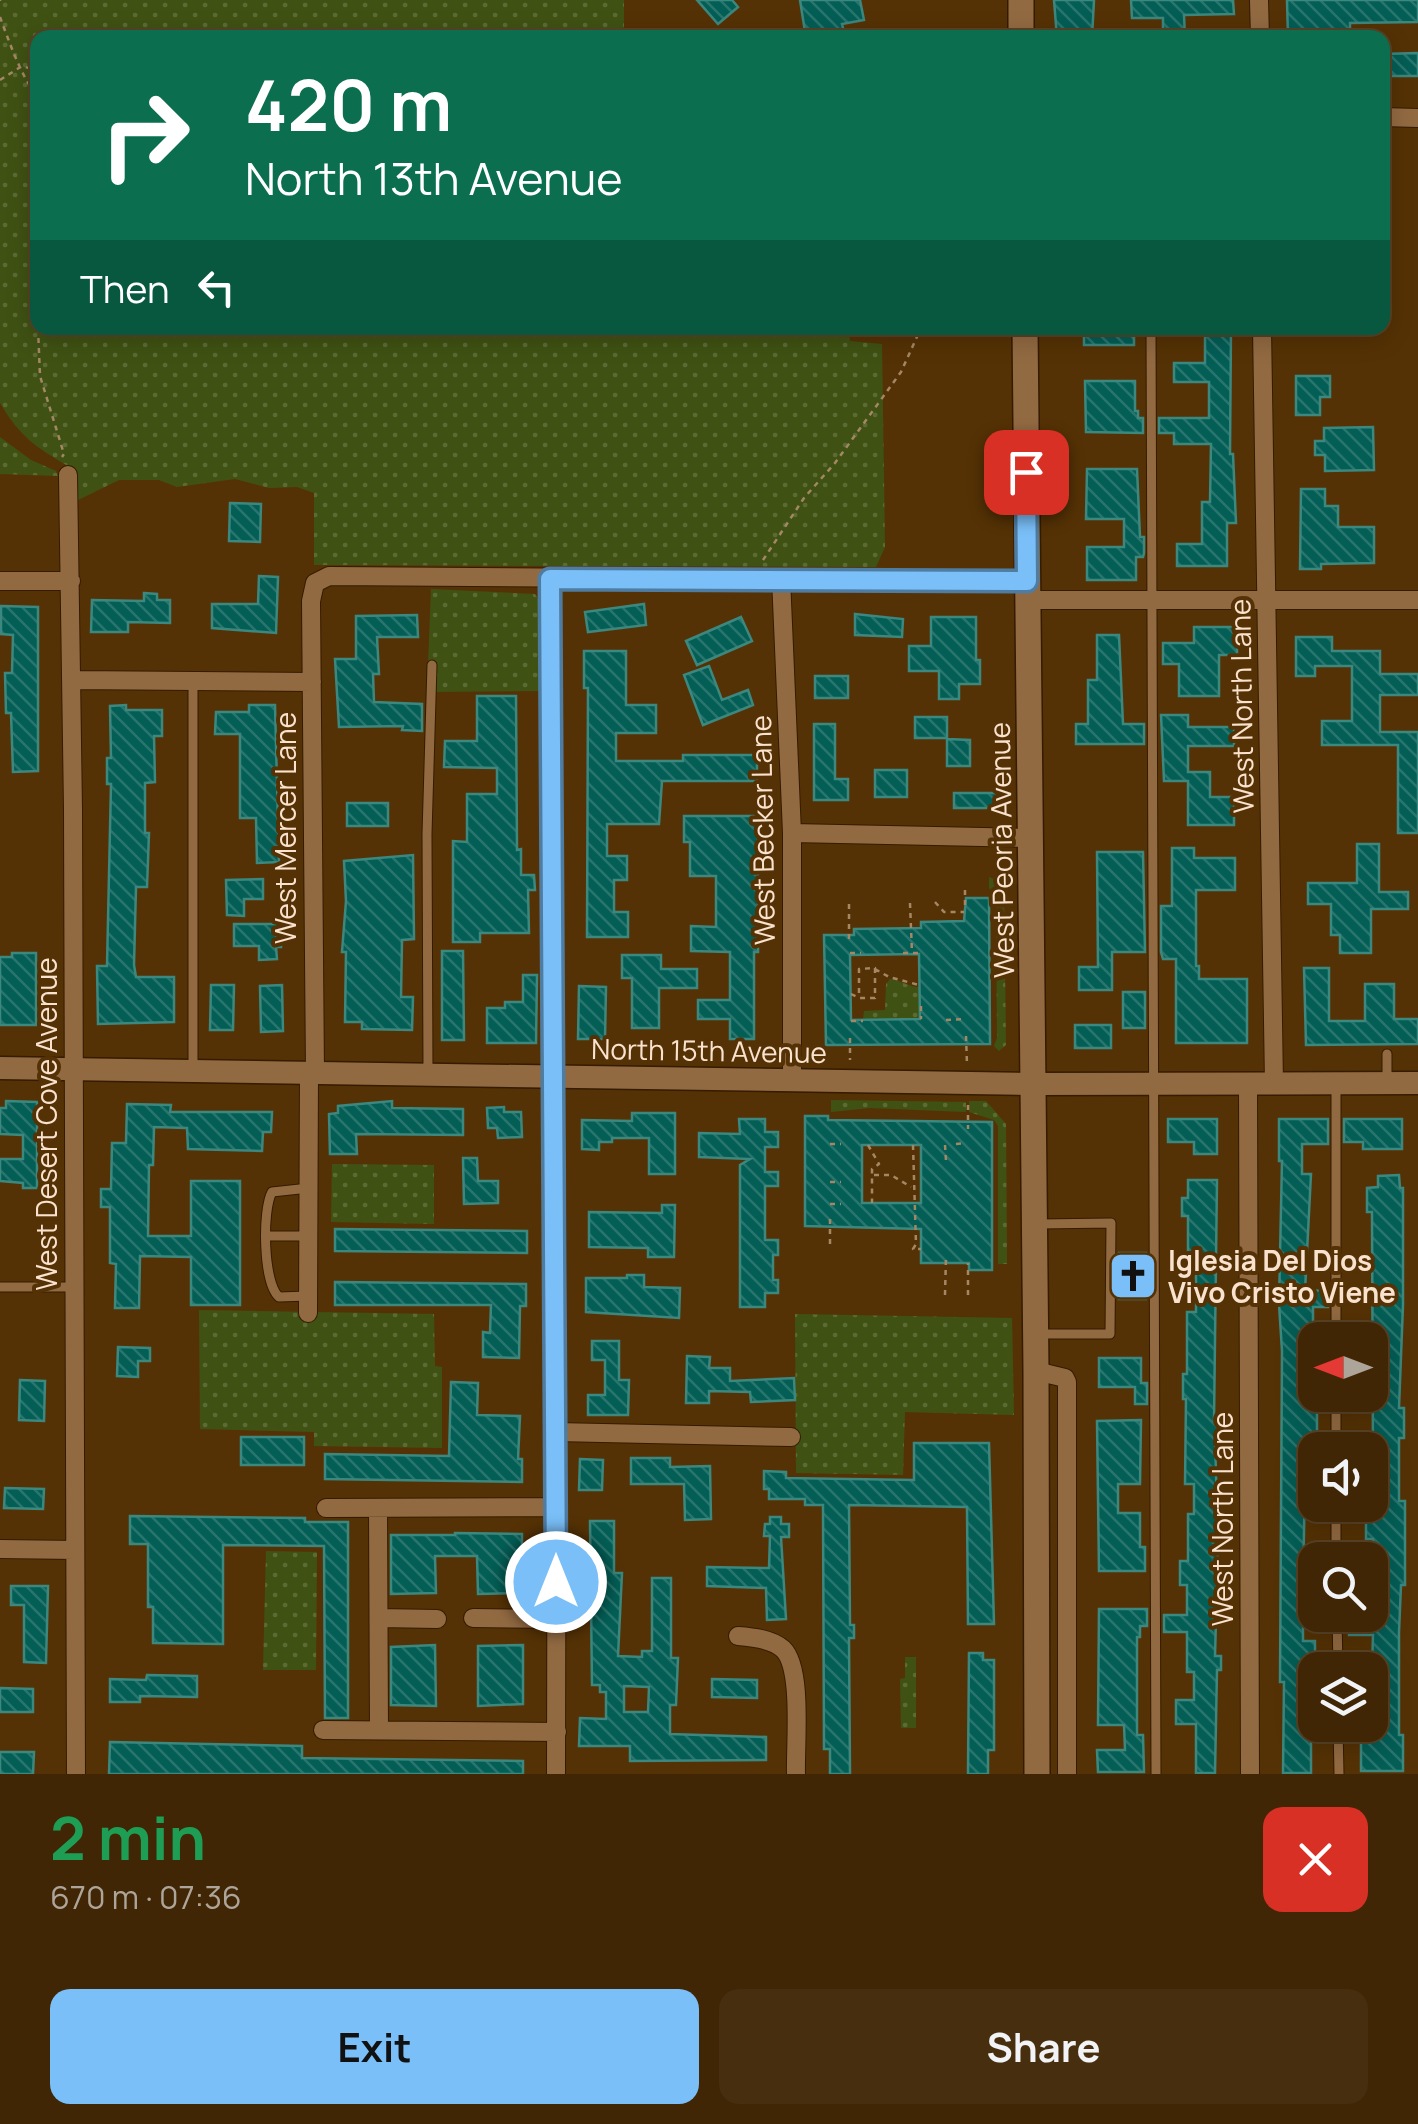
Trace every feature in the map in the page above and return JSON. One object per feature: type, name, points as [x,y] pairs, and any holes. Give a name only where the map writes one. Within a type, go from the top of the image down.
[{"type":"main road","points":[[1021,0],[1022,30]]},
{"type":"main road","name":"West Peoria Avenue","points":[[1025,335],[1037,1774]]},
{"type":"street","points":[[1260,0],[1260,30]]},
{"type":"street","points":[[1390,118],[1418,118]]},
{"type":"street","name":"West North Lane","points":[[1262,335],[1274,1084]]},
{"type":"street","name":"West Desert Cove Avenue","points":[[64,469],[72,680],[76,1774]]},
{"type":"street","name":"West Mercer Lane","points":[[308,1305],[312,1073],[311,601],[315,583],[329,576],[550,579]]},
{"type":"street","points":[[556,1774],[550,579],[781,578],[1154,600],[1418,600]]},
{"type":"street","name":"West Becker Lane","points":[[781,578],[792,834],[792,1082]]},
{"type":"street","points":[[0,581],[71,581]]},
{"type":"street","points":[[72,680],[312,682]]},
{"type":"street","points":[[792,834],[1032,838]]},
{"type":"street","name":"North 15th Avenue","points":[[0,1068],[792,1082],[1418,1083]]},
{"type":"street","name":"West North Lane","points":[[1248,1084],[1250,1774]]},
{"type":"street","points":[[1036,1371],[1067,1382],[1067,1774]]},
{"type":"street","points":[[556,1432],[790,1436]]},
{"type":"street","points":[[326,1508],[556,1507]]},
{"type":"street","points":[[378,1508],[378,1730]]},
{"type":"street","points":[[0,1549],[75,1550]]},
{"type":"street","points":[[378,1618],[437,1619]]},
{"type":"street","points":[[474,1618],[557,1619]]},
{"type":"street","points":[[738,1636],[780,1646],[792,1661],[796,1774]]},
{"type":"street","points":[[323,1730],[557,1732]]},
{"type":"lane","points":[[1151,335],[1156,1774]]},
{"type":"lane","points":[[428,1075],[427,834],[432,665]]},
{"type":"lane","points":[[193,681],[194,1072]]},
{"type":"lane","points":[[1387,1083],[1388,1054]]},
{"type":"lane","points":[[1336,1084],[1336,1322]]},
{"type":"lane","points":[[308,1305],[274,1293],[267,1268],[267,1209],[272,1192],[309,1188]]},
{"type":"lane","points":[[1034,1224],[1111,1222],[1110,1334],[1036,1334]]},
{"type":"lane","points":[[267,1236],[308,1236]]},
{"type":"lane","points":[[0,1287],[74,1287]]},
{"type":"lane","points":[[1338,1742],[1339,1774]]},
{"type":"path","points":[[1,20],[30,89]]},
{"type":"path","points":[[0,80],[22,66],[30,68]]},
{"type":"path","points":[[38,335],[40,376],[64,454],[64,469]]},
{"type":"path","points":[[752,578],[804,498],[835,464],[901,372],[918,335]]},
{"type":"path","points":[[965,890],[965,905]]},
{"type":"path","points":[[936,902],[944,912],[964,912]]},
{"type":"path","points":[[910,903],[912,952]]},
{"type":"path","points":[[849,904],[849,942]]},
{"type":"path","points":[[903,953],[918,952]]},
{"type":"path","points":[[850,954],[861,953]]},
{"type":"path","points":[[859,998],[859,968],[875,968],[888,977],[919,985]]},
{"type":"path","points":[[851,994],[875,998],[875,968]]},
{"type":"path","points":[[921,1006],[921,1019]]},
{"type":"path","points":[[946,1020],[965,1019]]},
{"type":"path","points":[[851,1021],[863,1021]]},
{"type":"path","points":[[966,1036],[967,1068]]},
{"type":"path","points":[[850,1038],[850,1066]]},
{"type":"path","points":[[968,1099],[968,1128]]},
{"type":"path","points":[[830,1144],[842,1144]]},
{"type":"path","points":[[945,1144],[946,1161]]},
{"type":"path","points":[[956,1144],[966,1144]]},
{"type":"path","points":[[868,1145],[878,1164],[872,1170],[872,1203]]},
{"type":"path","points":[[913,1145],[913,1249],[921,1249]]},
{"type":"path","points":[[872,1175],[891,1175],[914,1187]]},
{"type":"path","points":[[830,1182],[842,1182]]},
{"type":"path","points":[[830,1204],[841,1204]]},
{"type":"path","points":[[907,1204],[916,1204]]},
{"type":"path","points":[[830,1219],[830,1249]]},
{"type":"path","points":[[945,1295],[946,1256]]},
{"type":"path","points":[[968,1263],[968,1295]]},
{"type":"green space","points":[[0,0],[624,0],[624,30],[30,30],[30,335],[849,335],[850,341],[882,344],[885,547],[876,567],[314,565],[314,493],[235,479],[177,487],[159,480],[119,480],[74,502],[68,466],[30,440],[0,403]]},
{"type":"green space","points":[[0,437],[31,460],[56,471],[58,476],[0,474]]},
{"type":"green space","points":[[431,589],[535,594],[539,600],[539,691],[427,692]]},
{"type":"green space","points":[[989,877],[1004,884],[1006,1045],[999,1051],[994,1046],[996,896],[989,888]]},
{"type":"green space","points":[[890,979],[919,987],[919,1019],[863,1020],[864,1011],[885,1010],[886,984]]},
{"type":"green space","points":[[831,1100],[966,1102],[966,1112],[870,1108],[831,1112]]},
{"type":"green space","points":[[969,1101],[986,1101],[1006,1124],[1007,1264],[998,1264],[998,1126],[994,1120],[969,1112]]},
{"type":"green space","points":[[332,1164],[434,1165],[434,1224],[331,1222]]},
{"type":"green space","points":[[199,1310],[434,1314],[435,1366],[442,1367],[442,1448],[314,1446],[314,1432],[200,1429]]},
{"type":"green space","points":[[795,1314],[1012,1318],[1014,1415],[905,1412],[903,1475],[796,1473]]},
{"type":"green space","points":[[266,1551],[317,1552],[316,1670],[263,1670]]},
{"type":"green space","points":[[905,1657],[916,1657],[916,1728],[901,1728],[900,1679],[905,1678]]},
{"type":"building","points":[[697,0],[732,0],[738,7],[718,24]]},
{"type":"building","points":[[800,0],[860,0],[864,20],[842,24],[844,30],[805,30]]},
{"type":"building","points":[[1054,0],[1094,0],[1092,30],[1056,30]]},
{"type":"building","points":[[1131,0],[1233,0],[1234,14],[1184,15],[1185,30],[1163,30],[1163,18],[1132,18]]},
{"type":"building","points":[[1287,0],[1418,0],[1418,22],[1350,23],[1350,30],[1288,30]]},
{"type":"building","points":[[1418,53],[1418,76],[1390,76],[1390,54]]},
{"type":"building","points":[[1084,335],[1134,335],[1134,345],[1084,345]]},
{"type":"building","points":[[1205,335],[1231,335],[1230,454],[1236,523],[1227,523],[1227,566],[1177,566],[1177,544],[1202,544],[1202,502],[1210,502],[1211,444],[1174,444],[1174,433],[1159,433],[1159,418],[1209,418],[1209,382],[1174,382],[1174,363],[1205,363]]},
{"type":"building","points":[[1296,376],[1330,376],[1330,397],[1320,397],[1320,415],[1296,415]]},
{"type":"building","points":[[1085,381],[1135,381],[1135,411],[1138,418],[1143,418],[1143,433],[1086,432]]},
{"type":"building","points":[[1373,427],[1374,470],[1325,471],[1325,455],[1315,455],[1315,441],[1324,441],[1324,428]]},
{"type":"building","points":[[1087,469],[1137,469],[1144,553],[1143,557],[1136,557],[1136,580],[1087,580],[1087,547],[1124,547],[1124,519],[1086,519]]},
{"type":"building","points":[[1301,489],[1325,489],[1325,506],[1338,506],[1338,527],[1374,527],[1374,563],[1321,564],[1321,569],[1300,569]]},
{"type":"building","points":[[230,503],[261,504],[260,542],[229,541]]},
{"type":"building","points":[[259,576],[278,577],[276,633],[212,628],[212,604],[258,604]]},
{"type":"building","points":[[144,593],[157,594],[157,600],[170,600],[170,623],[128,622],[128,632],[91,632],[92,600],[144,601]]},
{"type":"building","points":[[644,604],[646,625],[588,632],[585,612]]},
{"type":"building","points":[[1,606],[38,607],[38,771],[13,772],[5,673],[12,673],[13,635],[1,634]]},
{"type":"building","points":[[855,614],[903,619],[902,637],[855,635]]},
{"type":"building","points":[[417,615],[418,637],[377,637],[379,674],[373,674],[374,702],[422,704],[422,731],[402,730],[403,726],[339,727],[335,659],[356,659],[356,616]]},
{"type":"building","points":[[741,617],[752,641],[697,665],[686,641]]},
{"type":"building","points":[[931,617],[976,617],[980,684],[959,684],[959,699],[939,699],[939,671],[909,671],[909,646],[931,646]]},
{"type":"building","points":[[1194,627],[1237,627],[1237,655],[1219,655],[1219,696],[1179,696],[1179,664],[1163,664],[1163,643],[1194,643]]},
{"type":"building","points":[[1097,635],[1119,635],[1123,724],[1144,724],[1144,744],[1076,744],[1076,724],[1088,724],[1088,680],[1097,680]]},
{"type":"building","points":[[1296,637],[1332,637],[1332,651],[1380,651],[1380,674],[1418,674],[1418,695],[1380,695],[1380,732],[1418,732],[1418,833],[1398,833],[1398,745],[1322,745],[1322,721],[1352,721],[1352,666],[1315,666],[1315,676],[1296,676]]},
{"type":"building","points":[[584,651],[626,651],[626,705],[656,705],[656,733],[616,733],[616,761],[683,761],[683,755],[757,755],[757,781],[662,781],[659,824],[607,824],[607,856],[627,856],[627,880],[614,880],[614,912],[628,912],[628,937],[587,937],[588,688],[584,688]]},
{"type":"building","points":[[709,666],[722,700],[748,690],[753,705],[703,725],[684,675]]},
{"type":"building","points":[[815,676],[848,676],[848,698],[815,698]]},
{"type":"building","points":[[477,696],[516,696],[517,850],[521,849],[521,875],[534,875],[535,890],[528,890],[529,933],[480,933],[480,942],[453,942],[453,841],[467,842],[467,794],[497,794],[497,768],[444,767],[445,741],[477,741]]},
{"type":"building","points":[[126,705],[126,710],[162,710],[162,736],[154,736],[155,782],[145,783],[145,833],[149,833],[147,887],[136,887],[134,965],[136,977],[174,977],[174,1022],[98,1024],[97,966],[107,966],[110,706]]},
{"type":"building","points":[[249,705],[275,705],[279,862],[257,863],[256,818],[240,818],[240,734],[215,734],[216,712],[249,712]]},
{"type":"building","points":[[1161,715],[1188,715],[1188,727],[1234,727],[1234,746],[1188,746],[1188,772],[1210,772],[1210,797],[1234,797],[1234,825],[1188,825],[1188,781],[1164,781]]},
{"type":"building","points":[[915,717],[947,717],[947,738],[915,738]]},
{"type":"building","points":[[814,724],[835,724],[835,779],[848,779],[848,800],[814,800]]},
{"type":"building","points":[[947,739],[970,740],[970,766],[947,766]]},
{"type":"building","points":[[875,770],[907,770],[907,797],[875,797]]},
{"type":"building","points":[[954,793],[1002,793],[1002,808],[954,808]]},
{"type":"building","points":[[347,803],[388,803],[388,826],[347,826]]},
{"type":"building","points":[[684,816],[758,816],[754,1039],[730,1039],[730,1019],[698,1019],[698,1000],[730,1000],[730,952],[691,951],[691,926],[716,927],[716,876],[690,876],[690,842],[684,842]]},
{"type":"building","points":[[1357,844],[1379,844],[1379,892],[1408,892],[1408,909],[1371,909],[1371,953],[1340,953],[1340,935],[1331,935],[1331,904],[1308,904],[1308,883],[1357,883]]},
{"type":"building","points":[[1172,848],[1194,848],[1194,858],[1235,858],[1235,890],[1196,890],[1196,966],[1199,979],[1247,979],[1247,1043],[1176,1043],[1176,959],[1163,959],[1161,952],[1161,906],[1172,906]]},
{"type":"building","points":[[1097,852],[1143,852],[1145,952],[1112,952],[1112,990],[1079,990],[1079,967],[1098,967]]},
{"type":"building","points":[[413,855],[414,939],[402,940],[401,997],[413,997],[412,1030],[362,1029],[362,1022],[345,1022],[344,861]]},
{"type":"building","points":[[263,879],[263,899],[244,899],[244,916],[227,915],[226,880]]},
{"type":"building","points":[[966,898],[989,898],[990,1044],[826,1045],[824,935],[854,935],[854,929],[921,928],[921,922],[964,921]],"holes":[[[919,954],[920,1019],[851,1020],[850,955]]]},
{"type":"building","points":[[234,924],[281,924],[277,959],[259,960],[259,946],[234,946]]},
{"type":"building","points":[[442,951],[463,951],[464,1040],[442,1040]]},
{"type":"building","points":[[12,953],[36,953],[36,1025],[0,1025],[0,957],[12,957]]},
{"type":"building","points":[[622,955],[661,955],[661,969],[697,969],[697,988],[659,988],[659,1028],[632,1028],[632,978],[622,978]]},
{"type":"building","points":[[1304,968],[1329,968],[1329,1021],[1365,1021],[1365,984],[1394,984],[1394,1019],[1418,1019],[1418,1044],[1306,1045]]},
{"type":"building","points":[[523,975],[537,975],[536,1043],[487,1043],[487,1008],[523,1002]]},
{"type":"building","points":[[211,985],[234,985],[233,1030],[210,1030]]},
{"type":"building","points":[[282,985],[283,1031],[261,1032],[260,986]]},
{"type":"building","points":[[579,986],[606,987],[605,1039],[578,1039]]},
{"type":"building","points":[[1123,992],[1145,992],[1145,1028],[1123,1028]]},
{"type":"building","points":[[1075,1025],[1111,1025],[1111,1048],[1075,1048]]},
{"type":"building","points":[[6,1101],[37,1102],[37,1188],[0,1181],[0,1159],[23,1159],[23,1135],[0,1134],[0,1108],[6,1108]]},
{"type":"building","points":[[392,1101],[392,1108],[463,1109],[463,1135],[356,1134],[357,1154],[330,1154],[329,1114],[338,1113],[338,1106]]},
{"type":"building","points":[[127,1104],[171,1105],[170,1112],[272,1112],[271,1132],[263,1132],[262,1151],[188,1149],[187,1128],[154,1127],[148,1236],[191,1236],[191,1181],[240,1181],[240,1305],[191,1305],[191,1257],[140,1256],[139,1308],[115,1308],[116,1264],[110,1263],[110,1207],[101,1207],[101,1189],[111,1189],[112,1143],[126,1143]]},
{"type":"building","points":[[504,1107],[504,1112],[521,1112],[522,1137],[498,1138],[497,1128],[488,1128],[487,1108]]},
{"type":"building","points":[[632,1113],[675,1113],[675,1174],[649,1174],[649,1138],[612,1138],[612,1142],[599,1142],[599,1150],[582,1149],[582,1120],[632,1121]]},
{"type":"building","points":[[805,1116],[828,1116],[828,1120],[992,1122],[992,1270],[969,1270],[969,1263],[921,1263],[921,1229],[805,1226]],"holes":[[[862,1145],[921,1145],[921,1203],[862,1203]]]},
{"type":"building","points":[[739,1119],[765,1119],[765,1132],[778,1132],[778,1147],[765,1147],[765,1172],[778,1172],[778,1186],[765,1186],[765,1240],[778,1240],[778,1255],[773,1255],[773,1280],[778,1280],[778,1293],[765,1293],[765,1307],[740,1307],[740,1165],[750,1159],[699,1157],[699,1133],[740,1134]]},
{"type":"building","points":[[1168,1119],[1217,1119],[1217,1154],[1194,1154],[1194,1142],[1168,1142]]},
{"type":"building","points":[[1279,1119],[1328,1119],[1328,1144],[1302,1144],[1302,1174],[1311,1174],[1305,1291],[1328,1290],[1328,1307],[1313,1307],[1313,1322],[1298,1322],[1298,1412],[1317,1412],[1317,1432],[1298,1432],[1298,1522],[1304,1522],[1304,1542],[1298,1542],[1298,1632],[1303,1632],[1303,1641],[1315,1641],[1315,1652],[1298,1652],[1298,1742],[1311,1742],[1311,1773],[1283,1773]]},
{"type":"building","points":[[1344,1119],[1402,1119],[1402,1149],[1363,1149],[1363,1142],[1344,1142]]},
{"type":"building","points":[[463,1158],[477,1158],[478,1181],[498,1181],[498,1203],[464,1204]]},
{"type":"building","points":[[1399,1175],[1403,1188],[1399,1408],[1404,1408],[1404,1438],[1399,1438],[1399,1501],[1405,1501],[1405,1585],[1401,1585],[1399,1632],[1399,1735],[1403,1735],[1403,1771],[1361,1771],[1361,1742],[1388,1742],[1388,1652],[1372,1652],[1373,1635],[1349,1635],[1388,1632],[1388,1542],[1366,1539],[1366,1522],[1388,1522],[1388,1432],[1373,1432],[1373,1412],[1388,1412],[1388,1322],[1372,1322],[1372,1212],[1367,1212],[1367,1188],[1378,1187],[1378,1176]]},
{"type":"building","points":[[1188,1180],[1217,1180],[1214,1421],[1220,1421],[1220,1437],[1215,1437],[1215,1656],[1221,1656],[1221,1670],[1217,1670],[1215,1773],[1196,1773],[1196,1724],[1176,1724],[1176,1700],[1194,1700],[1194,1672],[1187,1672],[1187,1632],[1164,1632],[1164,1615],[1187,1615],[1187,1585],[1180,1585],[1180,1561],[1188,1561],[1188,1514],[1194,1514],[1194,1484],[1185,1484],[1183,1399],[1187,1312],[1196,1312],[1196,1258],[1188,1258],[1188,1216],[1182,1216]]},
{"type":"building","points":[[662,1205],[675,1205],[674,1257],[648,1257],[648,1248],[589,1247],[589,1212],[662,1213]]},
{"type":"building","points":[[335,1229],[527,1231],[527,1253],[335,1251]]},
{"type":"building","name":"Iglesia Del Dios Vivo Cristo Viene","points":[[1119,1253],[1146,1253],[1146,1299],[1119,1299]]},
{"type":"building","points":[[644,1275],[644,1287],[680,1288],[679,1318],[586,1312],[586,1278]]},
{"type":"building","points":[[335,1282],[526,1284],[526,1306],[520,1306],[519,1358],[483,1357],[483,1332],[490,1333],[491,1305],[335,1305]]},
{"type":"building","points":[[592,1341],[619,1341],[619,1380],[629,1380],[628,1415],[588,1415],[588,1395],[605,1395],[605,1360],[592,1360]]},
{"type":"building","points":[[118,1347],[150,1348],[150,1361],[138,1361],[138,1377],[117,1376]]},
{"type":"building","points":[[687,1356],[710,1357],[709,1368],[730,1368],[730,1381],[794,1378],[795,1400],[751,1402],[750,1392],[709,1391],[709,1403],[686,1403]]},
{"type":"building","points":[[1099,1358],[1141,1358],[1141,1383],[1147,1383],[1147,1404],[1135,1404],[1135,1387],[1099,1387]]},
{"type":"building","points":[[20,1380],[45,1381],[44,1421],[19,1420]]},
{"type":"building","points":[[451,1382],[478,1383],[477,1415],[520,1416],[518,1459],[522,1459],[522,1482],[325,1479],[325,1454],[449,1456]]},
{"type":"building","points":[[1141,1420],[1140,1484],[1118,1484],[1118,1513],[1140,1513],[1145,1571],[1099,1571],[1097,1421]]},
{"type":"building","points":[[241,1437],[304,1437],[304,1465],[241,1465]]},
{"type":"building","points":[[914,1443],[989,1443],[994,1624],[968,1624],[967,1507],[849,1505],[850,1625],[854,1625],[854,1638],[849,1638],[850,1774],[830,1774],[830,1749],[824,1749],[823,1505],[805,1505],[805,1499],[769,1499],[769,1489],[764,1489],[764,1471],[786,1472],[786,1478],[914,1480]]},
{"type":"building","points":[[631,1458],[670,1458],[670,1467],[710,1466],[711,1519],[685,1520],[684,1484],[631,1484]]},
{"type":"building","points":[[580,1459],[603,1460],[602,1490],[579,1490]]},
{"type":"building","points":[[5,1488],[44,1489],[43,1509],[4,1508]]},
{"type":"building","points":[[130,1516],[348,1522],[348,1718],[325,1718],[324,1546],[223,1545],[223,1644],[153,1643],[153,1607],[148,1607],[148,1544],[130,1544]]},
{"type":"building","points":[[770,1517],[781,1517],[781,1524],[789,1524],[789,1537],[781,1537],[786,1619],[767,1620],[766,1588],[707,1586],[707,1567],[769,1568],[770,1536],[764,1536]]},
{"type":"building","points":[[590,1521],[614,1521],[614,1573],[622,1573],[618,1656],[642,1657],[642,1651],[652,1651],[652,1578],[671,1578],[671,1658],[678,1658],[676,1705],[670,1705],[670,1734],[766,1737],[766,1760],[630,1761],[630,1746],[579,1746],[580,1718],[606,1719],[606,1692],[600,1692],[600,1685],[592,1685]],"holes":[[[624,1686],[649,1687],[648,1712],[624,1712]]]},
{"type":"building","points":[[522,1534],[522,1593],[478,1594],[477,1556],[435,1556],[436,1593],[391,1594],[391,1535]]},
{"type":"building","points":[[11,1586],[48,1586],[46,1663],[24,1662],[24,1605],[11,1605]]},
{"type":"building","points":[[1099,1609],[1147,1609],[1147,1626],[1140,1626],[1137,1637],[1137,1735],[1143,1735],[1144,1772],[1098,1772],[1097,1750],[1125,1750],[1124,1725],[1098,1725]]},
{"type":"building","points":[[435,1645],[436,1706],[391,1705],[391,1647]]},
{"type":"building","points":[[523,1645],[523,1704],[478,1706],[478,1646]]},
{"type":"building","points":[[969,1653],[983,1653],[983,1660],[994,1660],[994,1750],[988,1750],[988,1774],[968,1774]]},
{"type":"building","points":[[147,1675],[197,1676],[197,1697],[140,1696],[140,1702],[110,1702],[110,1679],[146,1680]]},
{"type":"building","points":[[712,1679],[757,1680],[757,1698],[712,1697]]},
{"type":"building","points":[[0,1688],[33,1689],[33,1712],[0,1712]]},
{"type":"building","points":[[110,1742],[302,1746],[302,1758],[523,1761],[523,1774],[109,1774]]},
{"type":"building","points":[[0,1752],[34,1752],[33,1774],[0,1774]]},
{"type":"place","name":"Iglesia Del Dios Vivo Cristo Viene","points":[[1133,1276]]},
{"type":"route","points":[[556,1582],[550,579],[1027,581],[1026,472]]}]
